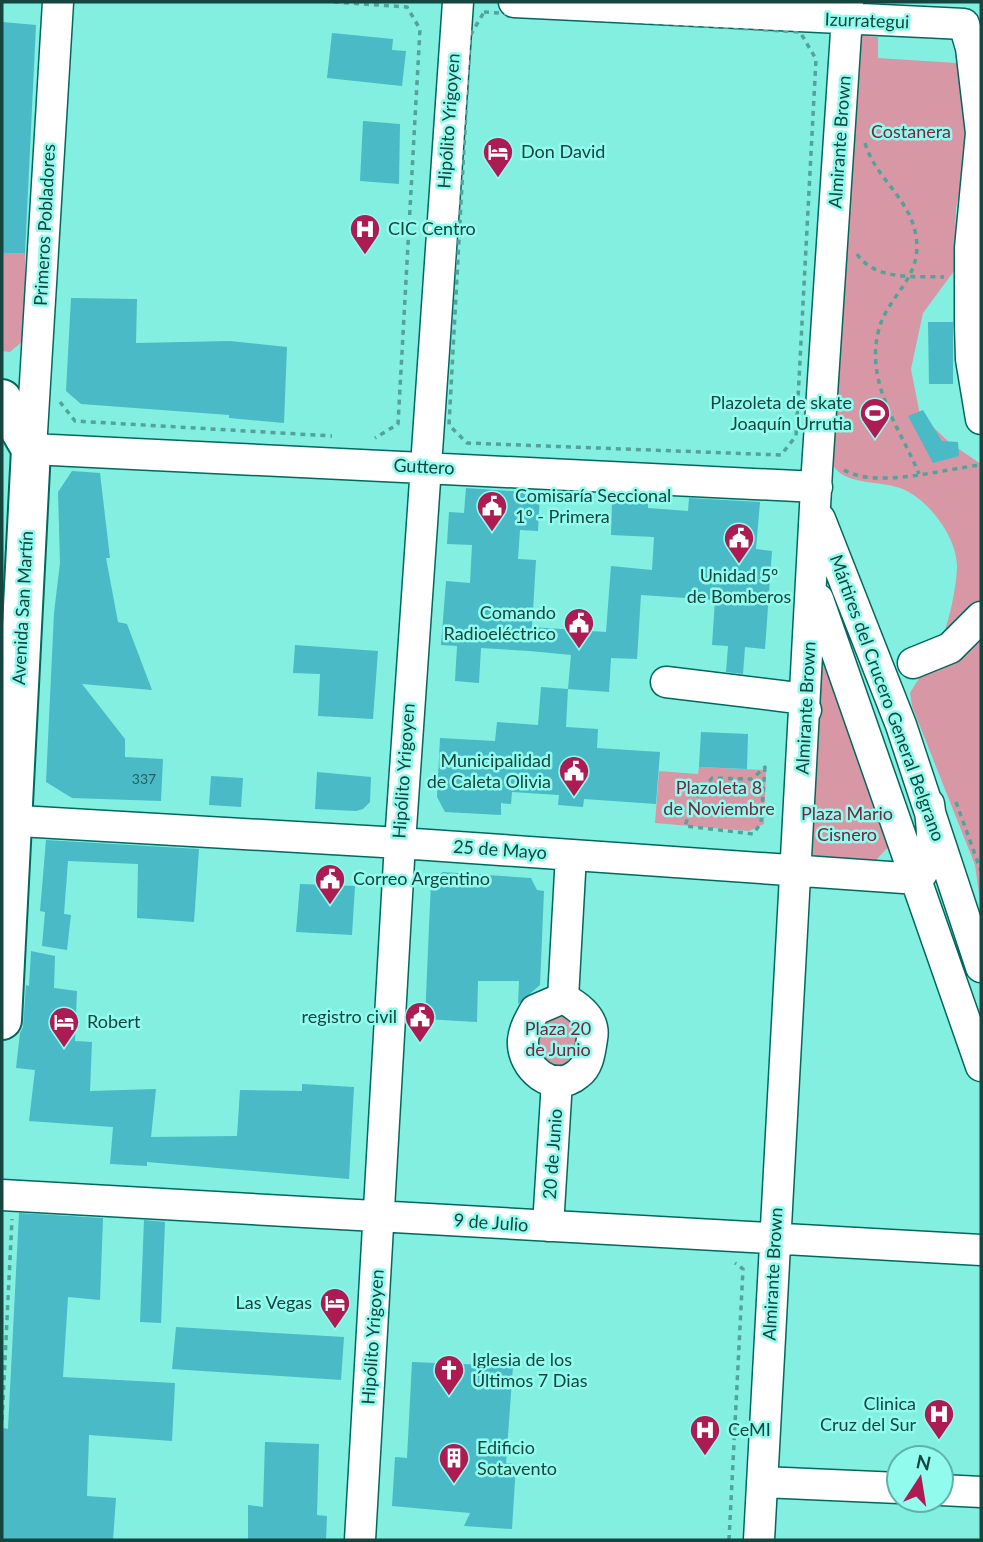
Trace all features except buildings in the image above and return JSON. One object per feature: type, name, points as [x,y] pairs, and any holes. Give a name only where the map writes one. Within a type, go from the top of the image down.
[{"type":"highway","points":[[2,399],[31,449]]},
{"type":"highway","name":"Avenida San Martín","points":[[2,1020],[8,820],[31,449]]},
{"type":"street","name":"Primeros Pobladores","points":[[31,449],[58,2]]},
{"type":"street","name":"Hipólito Yrigoyen","points":[[360,1540],[400,843],[458,2]]},
{"type":"street","name":"Izurrategui","points":[[514,2],[848,11],[964,24],[967,28],[981,133],[970,278]]},
{"type":"street","name":"Almirante Brown","points":[[759,1540],[797,871],[804,699],[848,11]]},
{"type":"street","points":[[970,278],[971,359],[981,419]]},
{"type":"street","name":"Guttero","points":[[31,449],[424,467],[816,498]]},
{"type":"street","name":"Mártires del Crucero General Belgrano","points":[[816,498],[929,804],[981,967]]},
{"type":"street","name":"Mártires del Crucero General Belgrano","points":[[813,585],[918,879],[981,1066]]},
{"type":"street","points":[[913,663],[950,648],[981,617]]},
{"type":"street","points":[[666,682],[804,699]]},
{"type":"street","points":[[918,879],[927,868],[931,854],[933,831],[929,804]]},
{"type":"street","name":"25 de Mayo","points":[[8,820],[400,843],[918,879]]},
{"type":"street","points":[[563,998],[571,855]]},
{"type":"street","points":[[563,998],[585,1012],[593,1033],[588,1061],[578,1076],[557,1081],[545,1079],[532,1070],[524,1055],[523,1040],[534,1010],[563,998]]},
{"type":"street","name":"20 de Junio","points":[[548,1226],[557,1081]]},
{"type":"street","name":"9 de Julio","points":[[9,1204],[379,1214],[981,1250]]},
{"type":"street","points":[[762,1482],[885,1487]]},
{"type":"street","points":[[955,1491],[981,1492]]},
{"type":"path","points":[[334,2],[407,7],[420,29],[398,424],[377,438],[364,438]]},
{"type":"path","points":[[484,12],[800,33],[816,59],[796,436],[781,456],[467,443],[449,425],[470,36],[484,12]]},
{"type":"path","points":[[865,143],[868,154],[900,196],[916,235],[917,257],[912,276],[887,310],[878,331],[875,356],[886,409],[919,474]]},
{"type":"path","points":[[855,250],[874,269],[888,274],[970,278]]},
{"type":"path","points":[[57,398],[75,421],[336,436]]},
{"type":"path","points":[[836,463],[845,472],[890,478],[981,465]]},
{"type":"path","points":[[765,767],[761,823],[753,834],[685,826],[693,802],[712,778],[752,779],[765,767]]},
{"type":"path","points":[[2,1420],[12,1220],[9,1204]]},
{"type":"path","points":[[729,1540],[743,1269],[732,1261]]},
{"type":"green space","name":"Costanera","points":[[858,35],[878,37],[878,58],[957,63],[971,137],[956,208],[954,271],[923,313],[911,369],[920,415],[950,443],[981,464],[981,908],[975,865],[912,706],[910,693],[938,648],[947,625],[957,568],[952,544],[931,510],[911,493],[900,488],[853,479],[838,471],[832,464]]},
{"type":"green space","points":[[2,253],[25,253],[25,339],[10,352],[2,351]]},
{"type":"green space","name":"Plaza Mario Cisnero","points":[[823,652],[890,845],[876,860],[810,857]]},
{"type":"green space","name":"Plazoleta 8 de Noviembre","points":[[699,767],[766,770],[764,824],[749,831],[655,823],[659,771],[698,774]]},
{"type":"green space","name":"Plaza 20 de Junio","points":[[563,1014],[571,1017],[582,1034],[576,1056],[560,1068],[548,1066],[535,1045],[539,1020]]},
{"type":"place","name":"Don David","points":[[498,179]]},
{"type":"place","name":"CIC Centro","points":[[365,256]]},
{"type":"place","name":"Plazoleta de skate Joaquín Urrutia","points":[[875,440]]},
{"type":"place","name":"Comisaría Seccional 1º - Primera","points":[[492,533]]},
{"type":"place","name":"Unidad 5º de Bomberos","points":[[739,565]]},
{"type":"place","name":"Comando Radioeléctrico","points":[[579,650]]},
{"type":"place","name":"Municipalidad de Caleta Olivia","points":[[574,798]]},
{"type":"place","name":"Correo Argentino","points":[[330,906]]},
{"type":"place","name":"registro civil","points":[[420,1044]]},
{"type":"place","name":"Robert","points":[[64,1049]]},
{"type":"place","name":"Las Vegas","points":[[335,1330]]},
{"type":"place","name":"Iglesia de los Últimos 7 Dias","points":[[449,1397]]},
{"type":"place","name":"Clinica Cruz del Sur","points":[[939,1441]]},
{"type":"place","name":"CeMI","points":[[705,1457]]},
{"type":"place","name":"Edificio Sotavento","points":[[454,1485]]}]
